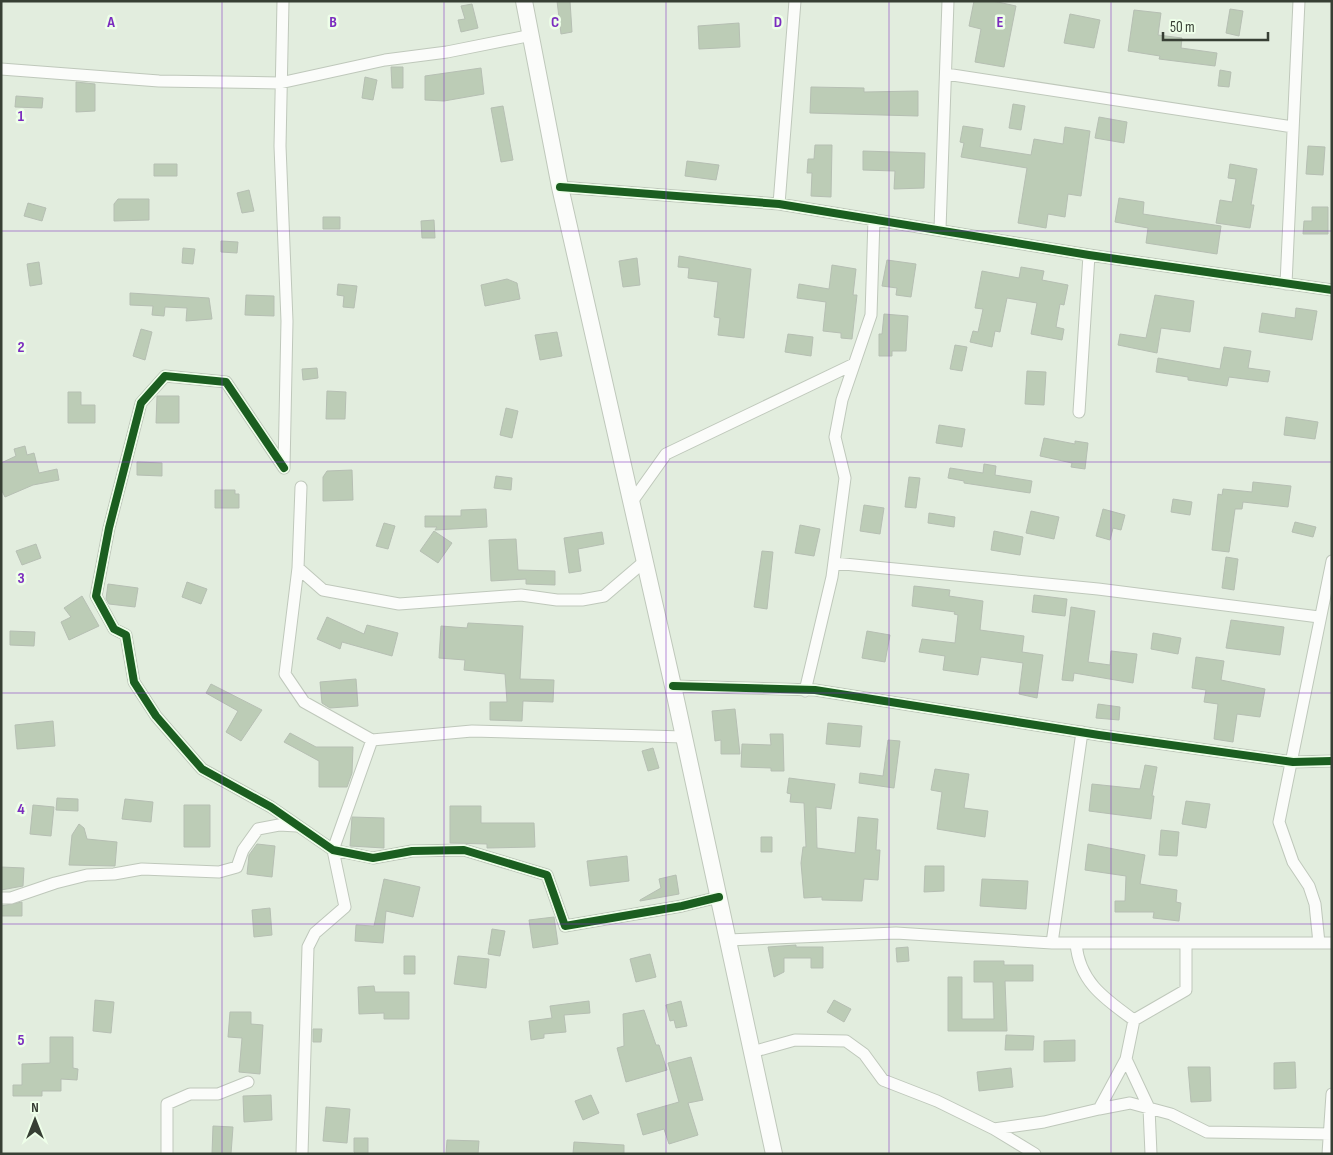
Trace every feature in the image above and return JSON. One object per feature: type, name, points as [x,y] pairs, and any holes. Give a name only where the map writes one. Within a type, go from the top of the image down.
[{"type":"main road","points":[[524,1],[560,187],[673,686],[774,1154]]},
{"type":"street","points":[[283,1],[280,83],[287,321],[284,468],[226,382],[165,376],[141,403],[109,528],[96,596],[114,628],[126,635],[134,682],[156,716],[202,769],[271,807],[333,850],[373,858],[412,851],[464,850],[547,875],[566,926],[682,906],[719,897]]},
{"type":"street","points":[[779,204],[795,1]]},
{"type":"street","points":[[940,229],[948,1]]},
{"type":"street","points":[[1286,284],[1299,1]]},
{"type":"street","points":[[1,69],[158,81],[280,83],[386,60],[447,52],[532,35]]},
{"type":"street","points":[[946,74],[1293,127]]},
{"type":"street","points":[[560,187],[779,204],[1089,255],[1332,290]]},
{"type":"street","points":[[805,691],[834,563],[845,478],[835,437],[842,400],[871,315],[874,219]]},
{"type":"street","points":[[1079,412],[1089,255]]},
{"type":"street","points":[[631,503],[666,454],[854,364]]},
{"type":"street","points":[[301,487],[298,568],[285,674],[304,702],[372,740],[472,731],[684,737]]},
{"type":"street","points":[[298,568],[323,590],[399,604],[521,595],[557,600],[582,600],[604,596],[645,561]]},
{"type":"street","points":[[1319,943],[1315,904],[1309,886],[1293,862],[1279,822],[1293,762],[1314,655],[1319,617],[1332,561]]},
{"type":"street","points":[[834,563],[1098,589],[1319,617]]},
{"type":"street","points":[[673,686],[815,690],[1082,732],[1293,762],[1332,761]]},
{"type":"street","points":[[1052,943],[1082,732]]},
{"type":"street","points":[[302,1154],[308,948],[315,933],[345,907],[333,850],[372,740]]},
{"type":"street","points":[[1,898],[11,898],[55,883],[87,875],[114,874],[142,869],[219,872],[237,867],[243,850],[258,830],[279,825],[297,826]]},
{"type":"street","points":[[728,940],[896,933],[1052,943],[1332,943]]},
{"type":"street","points":[[1076,943],[1078,961],[1098,993],[1134,1020]]},
{"type":"street","points":[[1099,1109],[1126,1058],[1134,1020],[1186,990],[1186,943]]},
{"type":"street","points":[[752,1052],[795,1040],[846,1041],[864,1054],[883,1080],[937,1101],[994,1129],[1035,1154]]},
{"type":"street","points":[[1126,1058],[1149,1108],[1151,1154]]},
{"type":"street","points":[[167,1154],[167,1104],[190,1094],[218,1094],[248,1082]]},
{"type":"street","points":[[1328,1154],[1331,1134],[1332,1094]]},
{"type":"street","points":[[994,1129],[1044,1122],[1130,1103],[1171,1114],[1207,1132],[1331,1134]]},
{"type":"building","points":[[557,1],[570,1],[572,32],[561,34]]},
{"type":"building","points":[[974,1],[993,1],[1016,6],[1004,67],[975,62],[981,29],[969,26]]},
{"type":"building","points":[[472,4],[478,28],[461,32],[458,20],[465,19],[461,6]]},
{"type":"building","points":[[1230,9],[1243,11],[1239,36],[1226,33]]},
{"type":"building","points":[[1134,10],[1161,13],[1158,35],[1182,38],[1181,48],[1217,53],[1215,66],[1159,59],[1160,56],[1128,51]]},
{"type":"building","points":[[1070,14],[1100,20],[1094,48],[1064,43]]},
{"type":"building","points":[[739,23],[740,47],[699,49],[698,26]]},
{"type":"building","points":[[391,67],[403,67],[403,88],[392,88]]},
{"type":"building","points":[[481,68],[484,94],[444,101],[425,100],[425,76]]},
{"type":"building","points":[[1220,70],[1231,72],[1229,87],[1218,86]]},
{"type":"building","points":[[365,77],[377,80],[373,100],[362,98]]},
{"type":"building","points":[[76,82],[95,84],[95,111],[76,112]]},
{"type":"building","points":[[811,87],[864,88],[864,92],[918,91],[918,116],[810,113]]},
{"type":"building","points":[[16,96],[43,98],[42,108],[15,107]]},
{"type":"building","points":[[1013,104],[1025,106],[1021,130],[1009,128]]},
{"type":"building","points":[[503,106],[513,160],[501,162],[491,108]]},
{"type":"building","points":[[1099,117],[1127,122],[1124,143],[1095,138]]},
{"type":"building","points":[[963,126],[983,129],[980,147],[1031,155],[1034,139],[1063,144],[1065,127],[1090,131],[1081,196],[1068,194],[1065,217],[1048,214],[1046,228],[1018,223],[1027,168],[961,157],[964,143],[960,142]]},
{"type":"building","points":[[815,145],[832,145],[831,197],[811,196],[812,173],[807,173],[808,159],[814,159]]},
{"type":"building","points":[[1308,146],[1325,147],[1323,175],[1306,174]]},
{"type":"building","points":[[863,151],[925,153],[924,188],[894,189],[895,171],[863,170]]},
{"type":"building","points":[[687,161],[719,165],[716,180],[685,176]]},
{"type":"building","points":[[154,164],[177,164],[177,176],[154,176]]},
{"type":"building","points":[[1230,164],[1257,169],[1251,205],[1254,205],[1250,228],[1216,223],[1220,200],[1232,202],[1236,179],[1228,178]]},
{"type":"building","points":[[249,190],[254,211],[242,213],[237,193]]},
{"type":"building","points":[[1119,198],[1144,202],[1143,214],[1221,226],[1217,254],[1146,243],[1148,228],[1115,222]]},
{"type":"building","points":[[118,199],[149,199],[149,220],[114,221],[114,204]]},
{"type":"building","points":[[28,203],[46,208],[42,221],[24,216]]},
{"type":"building","points":[[1312,207],[1328,207],[1328,234],[1303,234],[1304,221],[1312,221]]},
{"type":"building","points":[[323,217],[340,217],[340,229],[323,229]]},
{"type":"building","points":[[434,220],[435,238],[422,238],[421,221]]},
{"type":"building","points":[[221,241],[238,242],[237,253],[221,252]]},
{"type":"building","points":[[183,248],[195,249],[193,264],[182,263]]},
{"type":"building","points":[[679,256],[751,269],[744,338],[718,335],[720,318],[714,317],[718,282],[688,278],[689,268],[678,267]]},
{"type":"building","points":[[637,258],[640,285],[623,287],[619,261]]},
{"type":"building","points":[[887,260],[916,264],[911,297],[896,295],[897,288],[882,286]]},
{"type":"building","points":[[39,262],[42,284],[30,286],[27,264]]},
{"type":"building","points":[[832,265],[856,269],[853,295],[857,295],[852,339],[841,338],[841,333],[823,331],[826,302],[797,298],[799,284],[829,289]]},
{"type":"building","points":[[1021,267],[1044,271],[1042,280],[1068,285],[1064,305],[1060,304],[1056,327],[1064,329],[1062,340],[1031,334],[1037,303],[1007,298],[1000,332],[995,331],[992,347],[970,342],[973,331],[978,332],[983,309],[975,308],[982,271],[1019,278]]},
{"type":"building","points":[[507,279],[517,283],[520,299],[485,306],[481,285]]},
{"type":"building","points":[[338,284],[357,286],[354,308],[343,307],[344,296],[337,295]]},
{"type":"building","points":[[130,293],[209,298],[212,319],[186,321],[187,308],[165,307],[164,316],[152,315],[153,306],[130,305]]},
{"type":"building","points":[[246,295],[274,296],[274,316],[245,315]]},
{"type":"building","points":[[1155,295],[1194,301],[1190,332],[1161,328],[1157,353],[1118,345],[1120,334],[1146,338]]},
{"type":"building","points":[[1296,308],[1317,311],[1312,340],[1259,332],[1262,313],[1295,318]]},
{"type":"building","points":[[884,314],[908,316],[906,351],[892,351],[892,356],[879,356],[879,334],[882,334]]},
{"type":"building","points":[[141,329],[152,332],[145,360],[133,356]]},
{"type":"building","points":[[557,332],[562,356],[540,360],[535,335]]},
{"type":"building","points":[[788,334],[813,337],[811,356],[785,352]]},
{"type":"building","points":[[955,345],[967,347],[962,371],[950,369]]},
{"type":"building","points":[[1224,347],[1251,351],[1248,368],[1270,371],[1268,382],[1229,377],[1227,386],[1188,380],[1188,377],[1156,372],[1158,358],[1220,369]]},
{"type":"building","points":[[317,368],[318,378],[303,380],[302,369]]},
{"type":"building","points":[[1027,371],[1046,372],[1044,405],[1025,404]]},
{"type":"building","points":[[327,391],[346,392],[345,419],[326,419]]},
{"type":"building","points":[[68,392],[81,392],[81,405],[95,405],[95,423],[68,423]]},
{"type":"building","points":[[157,396],[179,396],[179,423],[156,423]]},
{"type":"building","points":[[506,408],[518,411],[512,438],[500,435]]},
{"type":"building","points":[[1286,417],[1318,422],[1315,439],[1284,435]]},
{"type":"building","points":[[939,425],[965,429],[962,447],[936,443]]},
{"type":"building","points":[[1044,438],[1075,444],[1075,441],[1088,443],[1085,469],[1071,467],[1072,463],[1040,456]]},
{"type":"building","points":[[25,446],[27,455],[34,453],[39,473],[57,469],[59,480],[33,485],[5,497],[1,489],[1,463],[16,456],[14,449]]},
{"type":"building","points":[[137,462],[162,463],[162,476],[137,475]]},
{"type":"building","points":[[984,464],[996,466],[995,475],[1032,481],[1030,493],[964,483],[964,481],[948,478],[950,468],[983,473]]},
{"type":"building","points":[[352,470],[353,500],[323,501],[323,477],[327,471]]},
{"type":"building","points":[[496,476],[512,478],[511,490],[494,488]]},
{"type":"building","points":[[909,477],[920,478],[916,508],[905,507]]},
{"type":"building","points":[[1253,482],[1291,486],[1288,507],[1243,502],[1242,509],[1235,509],[1229,552],[1212,550],[1218,494],[1222,495],[1223,489],[1252,492]]},
{"type":"building","points":[[215,490],[235,490],[235,494],[239,494],[239,508],[215,508]]},
{"type":"building","points":[[1173,499],[1192,502],[1190,515],[1171,512]]},
{"type":"building","points":[[864,505],[884,508],[880,534],[860,531]]},
{"type":"building","points":[[486,509],[487,527],[435,530],[437,527],[425,527],[425,516],[461,516],[461,510]]},
{"type":"building","points":[[1103,509],[1125,515],[1121,530],[1113,528],[1110,540],[1096,536]]},
{"type":"building","points":[[1031,511],[1059,517],[1054,539],[1026,533]]},
{"type":"building","points":[[929,513],[955,517],[954,527],[928,523]]},
{"type":"building","points":[[1295,522],[1316,527],[1313,537],[1292,532]]},
{"type":"building","points":[[384,523],[395,526],[388,549],[376,546]]},
{"type":"building","points":[[800,525],[820,529],[814,556],[795,553]]},
{"type":"building","points":[[434,531],[452,543],[438,563],[420,551]]},
{"type":"building","points":[[994,531],[1023,537],[1020,555],[991,550]]},
{"type":"building","points":[[602,532],[604,544],[578,549],[581,571],[569,573],[564,538]]},
{"type":"building","points":[[516,539],[518,570],[555,571],[555,585],[526,584],[526,579],[491,581],[489,540]]},
{"type":"building","points":[[36,544],[41,558],[22,565],[16,551]]},
{"type":"building","points":[[762,551],[773,552],[767,609],[754,607]]},
{"type":"building","points":[[1226,557],[1238,559],[1234,590],[1222,588]]},
{"type":"building","points":[[187,582],[207,589],[201,604],[182,597]]},
{"type":"building","points":[[108,584],[138,588],[135,607],[109,604],[106,599]]},
{"type":"building","points":[[914,586],[950,590],[949,596],[983,601],[980,630],[1024,636],[1022,652],[1043,655],[1037,698],[1019,694],[1023,663],[981,657],[978,675],[943,670],[945,656],[919,652],[922,639],[955,643],[958,615],[954,614],[955,612],[912,606]]},
{"type":"building","points":[[1034,595],[1067,599],[1065,616],[1032,612]]},
{"type":"building","points":[[82,596],[99,626],[69,640],[61,622],[71,617],[64,608]]},
{"type":"building","points":[[1071,607],[1095,611],[1088,662],[1110,665],[1111,651],[1137,654],[1133,683],[1074,673],[1073,681],[1062,680]]},
{"type":"building","points":[[327,617],[364,634],[367,625],[398,633],[392,656],[342,642],[340,649],[317,639]]},
{"type":"building","points":[[1231,620],[1284,627],[1280,655],[1226,648]]},
{"type":"building","points":[[468,623],[523,626],[520,679],[554,680],[553,702],[523,701],[522,721],[490,720],[490,702],[507,702],[505,674],[464,670],[465,660],[439,658],[441,626],[467,628]]},
{"type":"building","points":[[10,631],[35,632],[34,646],[10,645]]},
{"type":"building","points":[[867,631],[890,635],[885,662],[862,658]]},
{"type":"building","points":[[1153,633],[1181,638],[1178,654],[1151,649]]},
{"type":"building","points":[[1196,657],[1224,661],[1221,680],[1265,689],[1260,717],[1237,714],[1233,742],[1214,739],[1218,704],[1204,702],[1206,690],[1192,688]]},
{"type":"building","points":[[356,679],[358,706],[330,708],[322,703],[320,682]]},
{"type":"building","points":[[211,684],[262,710],[241,741],[226,732],[238,711],[206,693]]},
{"type":"building","points":[[1098,704],[1120,707],[1119,720],[1096,718]]},
{"type":"building","points":[[735,709],[740,754],[721,754],[721,740],[715,741],[712,711]]},
{"type":"building","points":[[53,721],[55,746],[17,749],[15,725]]},
{"type":"building","points":[[828,723],[862,726],[860,747],[826,744]]},
{"type":"building","points":[[290,733],[316,747],[353,747],[352,773],[347,787],[319,787],[319,761],[284,742]]},
{"type":"building","points":[[770,734],[783,734],[784,771],[771,771],[771,768],[741,767],[742,744],[771,745]]},
{"type":"building","points":[[888,740],[900,741],[894,788],[859,783],[860,773],[883,776]]},
{"type":"building","points":[[653,748],[659,768],[648,771],[642,751]]},
{"type":"building","points":[[1145,765],[1157,767],[1152,796],[1154,796],[1151,819],[1089,811],[1092,784],[1140,789]]},
{"type":"building","points":[[935,769],[969,774],[964,808],[988,811],[985,837],[937,829],[942,792],[931,790]]},
{"type":"building","points":[[789,778],[835,784],[831,809],[816,807],[817,848],[855,853],[858,817],[878,819],[876,850],[880,850],[878,880],[864,879],[862,901],[822,900],[822,897],[804,898],[801,863],[803,847],[806,847],[804,803],[790,802],[791,794],[787,793]]},
{"type":"building","points":[[57,798],[78,799],[78,811],[56,810]]},
{"type":"building","points":[[125,799],[153,802],[151,822],[122,819]]},
{"type":"building","points":[[1186,801],[1210,804],[1206,828],[1182,824]]},
{"type":"building","points":[[33,805],[54,807],[51,836],[30,834]]},
{"type":"building","points":[[184,805],[210,805],[210,847],[184,847]]},
{"type":"building","points":[[450,806],[481,806],[481,823],[534,823],[535,847],[487,848],[487,844],[450,843]]},
{"type":"building","points":[[352,817],[384,818],[384,848],[350,846]]},
{"type":"building","points":[[79,824],[84,828],[87,839],[117,842],[115,866],[69,865],[72,835]]},
{"type":"building","points":[[1161,830],[1179,832],[1177,856],[1159,855]]},
{"type":"building","points":[[761,837],[772,837],[772,852],[761,852]]},
{"type":"building","points":[[257,844],[275,846],[272,877],[247,874],[249,855]]},
{"type":"building","points":[[1088,844],[1145,855],[1140,884],[1177,890],[1176,902],[1181,903],[1179,921],[1153,918],[1154,912],[1115,912],[1115,901],[1125,901],[1126,876],[1085,870]]},
{"type":"building","points":[[627,856],[629,881],[590,886],[587,861]]},
{"type":"building","points":[[925,866],[944,866],[944,891],[924,892]]},
{"type":"building","points":[[1,867],[24,868],[23,886],[1,890]]},
{"type":"building","points":[[676,875],[679,894],[640,901],[661,888],[659,879]]},
{"type":"building","points":[[384,879],[420,887],[413,917],[386,911],[383,943],[355,941],[356,925],[374,926]]},
{"type":"building","points":[[982,879],[1028,881],[1026,909],[980,906]]},
{"type":"building","points":[[22,902],[22,916],[1,916],[1,906]]},
{"type":"building","points":[[270,908],[272,935],[254,937],[252,910]]},
{"type":"building","points":[[554,917],[558,944],[533,948],[529,920]]},
{"type":"building","points":[[492,929],[505,931],[500,956],[488,954]]},
{"type":"building","points":[[796,945],[796,947],[823,947],[823,968],[811,968],[811,958],[784,958],[784,972],[774,977],[768,947]]},
{"type":"building","points":[[908,947],[909,961],[897,962],[896,948]]},
{"type":"building","points":[[650,954],[656,977],[636,982],[630,959]]},
{"type":"building","points":[[404,956],[415,956],[415,974],[404,974]]},
{"type":"building","points":[[458,956],[489,959],[486,988],[454,984]]},
{"type":"building","points":[[974,961],[1004,961],[1004,965],[1033,965],[1033,981],[1005,981],[1007,1031],[948,1031],[948,977],[962,977],[962,1019],[994,1019],[993,982],[974,982]]},
{"type":"building","points":[[374,986],[375,992],[409,992],[409,1019],[384,1019],[384,1013],[359,1014],[358,987]]},
{"type":"building","points":[[95,1000],[114,1002],[111,1033],[93,1031]]},
{"type":"building","points":[[834,1000],[851,1009],[844,1022],[827,1012]]},
{"type":"building","points":[[589,1001],[590,1013],[564,1015],[566,1032],[544,1034],[544,1038],[531,1040],[529,1021],[552,1018],[550,1006]]},
{"type":"building","points":[[681,1001],[687,1026],[676,1028],[674,1020],[670,1021],[666,1005]]},
{"type":"building","points":[[644,1010],[667,1070],[626,1082],[617,1048],[624,1046],[623,1014]]},
{"type":"building","points":[[230,1012],[251,1012],[251,1024],[263,1025],[260,1074],[239,1072],[242,1038],[228,1037]]},
{"type":"building","points":[[313,1029],[322,1029],[321,1042],[313,1042]]},
{"type":"building","points":[[1006,1035],[1034,1036],[1033,1050],[1005,1050]]},
{"type":"building","points":[[50,1037],[73,1037],[73,1068],[78,1069],[77,1080],[61,1079],[61,1091],[42,1091],[42,1096],[13,1096],[13,1085],[22,1085],[22,1064],[50,1063]]},
{"type":"building","points":[[1075,1040],[1075,1061],[1044,1062],[1044,1041]]},
{"type":"building","points":[[691,1057],[703,1100],[688,1103],[698,1135],[669,1144],[664,1129],[643,1135],[637,1114],[679,1102],[668,1063]]},
{"type":"building","points":[[1295,1062],[1296,1088],[1274,1089],[1274,1063]]},
{"type":"building","points":[[1188,1067],[1210,1067],[1211,1101],[1191,1102]]},
{"type":"building","points":[[1011,1068],[1013,1087],[979,1091],[977,1072]]},
{"type":"building","points":[[271,1095],[272,1120],[244,1122],[243,1096]]},
{"type":"building","points":[[591,1095],[599,1113],[583,1120],[575,1101]]},
{"type":"building","points":[[326,1107],[350,1109],[347,1143],[323,1141]]},
{"type":"building","points":[[213,1126],[233,1127],[231,1154],[212,1154]]},
{"type":"building","points":[[354,1138],[368,1138],[368,1154],[356,1154],[354,1152]]},
{"type":"building","points":[[447,1140],[479,1141],[478,1154],[446,1154]]},
{"type":"building","points":[[574,1142],[624,1145],[624,1154],[573,1154]]},
{"type":"cycle path","points":[[560,187],[779,204],[1089,255],[1332,290]]},
{"type":"cycle path","points":[[284,468],[226,382],[165,376],[141,403],[109,528],[96,596],[114,629],[126,635],[134,682],[156,716],[202,769],[271,807],[333,850],[373,858],[412,851],[464,850],[547,875],[565,926],[682,906],[719,897]]},
{"type":"cycle path","points":[[673,686],[815,690],[1099,735],[1293,762],[1332,761]]}]
